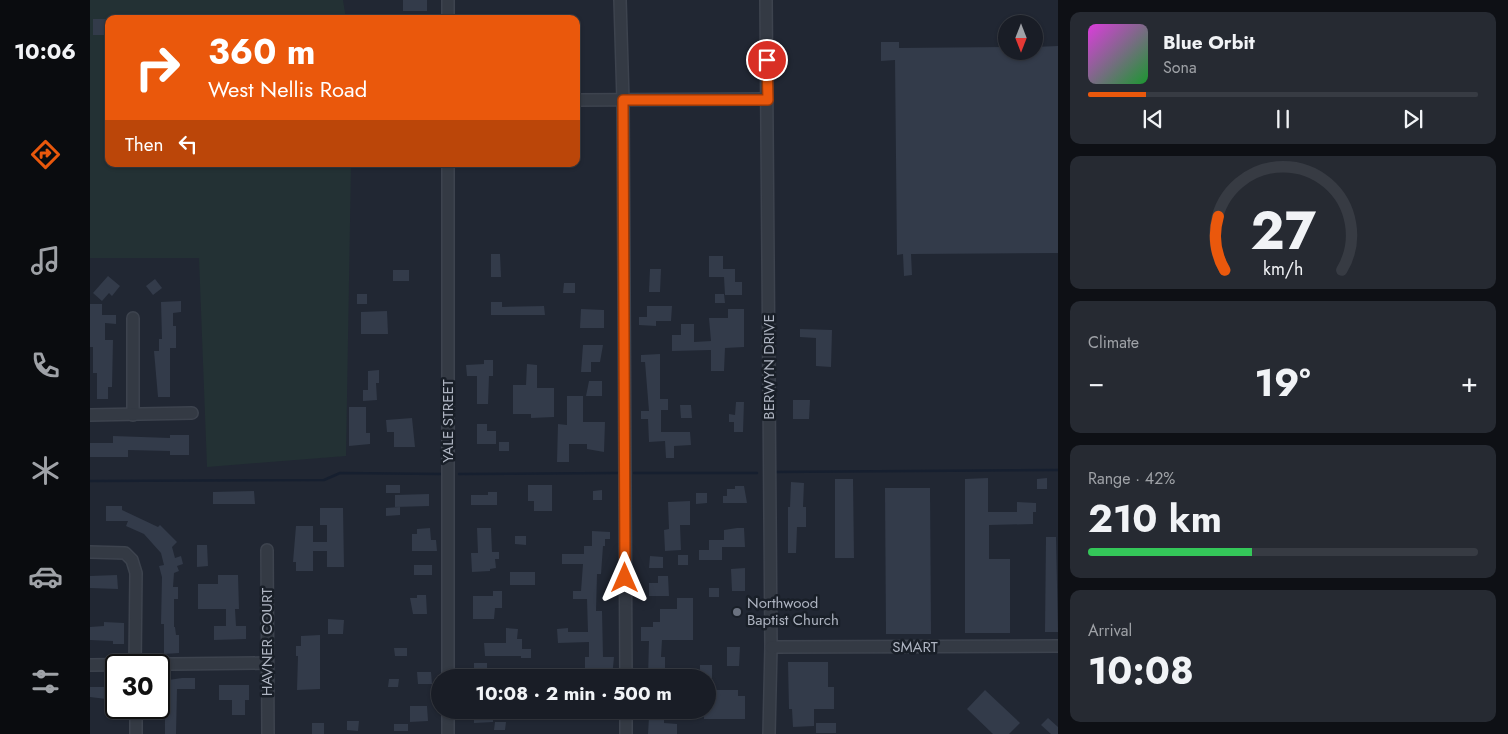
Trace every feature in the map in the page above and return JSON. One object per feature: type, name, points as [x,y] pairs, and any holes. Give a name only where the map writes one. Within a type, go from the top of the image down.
[{"type":"street","points":[[448,0],[448,15]]},
{"type":"street","points":[[620,0],[623,100],[626,669]]},
{"type":"street","name":"BERWYN DRIVE","points":[[766,0],[771,647],[768,734]]},
{"type":"street","points":[[580,100],[768,100]]},
{"type":"street","name":"YALE STREET","points":[[448,167],[448,669]]},
{"type":"street","points":[[133,318],[133,415]]},
{"type":"street","points":[[90,415],[192,414]]},
{"type":"street","name":"HAVNER COURT","points":[[266,550],[268,734]]},
{"type":"street","points":[[90,552],[125,553],[132,560],[136,573],[136,654]]},
{"type":"street","name":"SMART","points":[[771,647],[1058,646]]},
{"type":"street","points":[[170,664],[267,663]]},
{"type":"street","points":[[90,665],[105,665]]},
{"type":"street","points":[[136,719],[136,734]]},
{"type":"street","points":[[448,719],[448,734]]},
{"type":"street","points":[[626,719],[626,734]]},
{"type":"shaded area","points":[[90,0],[343,0],[345,15],[105,15],[105,167],[351,167],[346,456],[207,467],[199,258],[90,258]]},
{"type":"building","points":[[403,0],[427,0],[427,11],[403,11]]},
{"type":"building","points":[[93,19],[105,19],[105,35],[93,35]]},
{"type":"building","points":[[881,42],[899,42],[899,48],[998,47],[998,60],[1043,60],[1043,47],[1058,46],[1058,253],[911,254],[912,275],[904,276],[903,254],[897,255],[895,60],[881,61]]},
{"type":"building","points":[[491,254],[500,254],[501,277],[491,277]]},
{"type":"building","points":[[709,256],[723,256],[723,269],[735,269],[735,282],[742,282],[742,295],[725,295],[724,277],[709,277]]},
{"type":"building","points":[[650,269],[661,269],[660,292],[649,292]]},
{"type":"building","points":[[393,270],[409,270],[409,281],[393,281]]},
{"type":"building","points":[[108,276],[120,286],[112,296],[109,293],[102,301],[93,293]]},
{"type":"building","points":[[155,279],[162,288],[153,295],[146,286]]},
{"type":"building","points":[[564,283],[575,283],[575,293],[563,293]]},
{"type":"building","points":[[357,294],[367,294],[367,304],[357,304]]},
{"type":"building","points":[[715,294],[724,294],[725,303],[715,303]]},
{"type":"building","points":[[181,301],[181,312],[173,313],[173,326],[176,326],[176,348],[170,348],[170,397],[158,397],[154,351],[159,351],[159,339],[162,339],[161,302]]},
{"type":"building","points":[[491,302],[502,302],[502,307],[544,306],[545,315],[491,315]]},
{"type":"building","points":[[90,304],[102,304],[102,315],[116,315],[116,324],[105,323],[105,340],[113,340],[112,387],[108,387],[108,399],[97,399],[97,373],[93,373],[93,347],[90,347]]},
{"type":"building","points":[[647,306],[672,306],[671,321],[656,321],[656,326],[639,325],[639,317],[647,317]]},
{"type":"building","points":[[581,309],[604,310],[604,328],[580,328]]},
{"type":"building","points":[[728,309],[744,309],[744,347],[725,348],[724,371],[711,371],[711,350],[672,351],[672,335],[681,335],[681,324],[694,324],[694,342],[711,341],[709,318],[728,318]]},
{"type":"building","points":[[387,311],[388,334],[361,334],[361,312]]},
{"type":"building","points":[[800,329],[832,330],[831,367],[816,366],[816,338],[800,337]]},
{"type":"building","points":[[583,345],[603,345],[600,362],[591,362],[591,372],[581,372]]},
{"type":"building","points":[[660,354],[660,399],[668,399],[668,410],[661,410],[661,432],[690,432],[691,445],[674,446],[674,458],[666,458],[665,441],[649,442],[648,419],[641,419],[641,411],[649,411],[645,362],[641,362],[641,355]]},
{"type":"building","points":[[484,360],[493,360],[493,376],[489,376],[488,404],[477,404],[477,376],[467,376],[466,365],[484,364]]},
{"type":"building","points":[[527,364],[537,365],[537,388],[554,388],[554,417],[531,418],[531,414],[513,414],[513,385],[526,385]]},
{"type":"building","points":[[379,370],[379,383],[376,383],[377,400],[363,401],[363,390],[368,390],[368,371]]},
{"type":"building","points":[[589,381],[602,381],[602,396],[586,396]]},
{"type":"building","points":[[567,396],[583,396],[583,422],[605,422],[604,452],[587,449],[587,444],[569,444],[569,462],[557,462],[558,424],[567,425]]},
{"type":"building","points":[[793,400],[810,400],[809,419],[793,419]]},
{"type":"building","points":[[736,402],[744,402],[743,432],[734,432],[734,422],[729,422],[729,414],[735,415]]},
{"type":"building","points":[[680,405],[691,405],[692,418],[681,418]]},
{"type":"building","points":[[349,407],[366,407],[366,433],[370,433],[370,444],[349,446]]},
{"type":"building","points":[[412,418],[415,447],[394,447],[394,432],[387,432],[386,420]]},
{"type":"building","points":[[477,424],[487,424],[487,431],[496,431],[496,444],[477,444]]},
{"type":"building","points":[[170,435],[189,435],[189,455],[170,455],[170,451],[128,450],[128,457],[90,457],[90,443],[113,443],[113,436],[170,438]]},
{"type":"building","points":[[499,442],[509,442],[509,451],[499,451]]},
{"type":"building","points":[[988,478],[988,512],[1017,512],[1017,502],[1036,503],[1036,512],[1033,512],[1033,524],[989,525],[989,559],[1010,559],[1010,633],[965,633],[965,479]]},
{"type":"building","points":[[1047,478],[1047,489],[1037,489],[1037,479]]},
{"type":"building","points":[[835,479],[853,479],[854,558],[835,558]]},
{"type":"building","points":[[791,482],[804,483],[803,507],[806,507],[806,527],[797,527],[796,553],[788,553],[788,507],[790,507]]},
{"type":"building","points":[[386,485],[400,485],[400,493],[386,493]]},
{"type":"building","points":[[528,485],[552,485],[552,511],[534,511],[534,501],[528,501]]},
{"type":"building","points":[[735,486],[744,486],[747,503],[723,503],[723,496],[727,496],[727,489],[735,489]]},
{"type":"building","points":[[885,488],[930,488],[931,634],[886,634]]},
{"type":"building","points":[[602,490],[602,500],[593,500],[593,491]]},
{"type":"building","points":[[254,491],[255,504],[213,504],[213,492]]},
{"type":"building","points":[[488,492],[497,492],[497,505],[471,505],[471,495],[488,495]]},
{"type":"building","points":[[696,493],[707,493],[707,503],[696,504]]},
{"type":"building","points":[[429,494],[429,506],[395,507],[395,495]]},
{"type":"building","points":[[690,501],[690,525],[680,525],[681,550],[665,551],[664,530],[669,529],[668,502]]},
{"type":"building","points":[[106,506],[122,506],[122,510],[158,527],[160,525],[177,542],[172,547],[175,558],[181,556],[183,564],[177,566],[179,571],[174,573],[173,587],[178,587],[178,599],[174,599],[174,627],[176,635],[179,635],[179,653],[164,654],[164,624],[161,624],[162,577],[159,566],[164,565],[161,553],[144,534],[126,526],[128,521],[106,521]]},
{"type":"building","points":[[400,507],[400,515],[386,516],[386,508]]},
{"type":"building","points":[[320,508],[343,508],[344,567],[327,567],[327,551],[313,551],[313,571],[296,571],[296,562],[293,562],[296,526],[313,526],[313,542],[327,542],[327,525],[320,525]]},
{"type":"building","points":[[430,528],[431,540],[436,540],[437,551],[412,551],[412,534],[417,534],[417,529]]},
{"type":"building","points":[[477,528],[491,528],[492,552],[499,552],[499,559],[495,559],[496,568],[490,569],[490,571],[472,572],[471,553],[478,553]]},
{"type":"building","points":[[744,528],[745,547],[722,547],[722,560],[699,560],[699,550],[709,550],[709,540],[724,540],[724,530]]},
{"type":"building","points":[[592,531],[610,532],[610,539],[605,539],[605,546],[603,546],[601,574],[597,574],[596,611],[602,611],[603,657],[614,657],[613,669],[585,669],[585,657],[589,657],[589,642],[558,643],[557,629],[568,628],[568,632],[588,632],[587,599],[573,599],[573,591],[581,591],[583,564],[562,564],[562,554],[584,554],[584,546],[592,546]]},
{"type":"building","points":[[515,536],[526,536],[526,545],[515,544]]},
{"type":"building","points":[[1046,537],[1056,537],[1058,632],[1045,632]]},
{"type":"building","points":[[197,545],[207,545],[208,566],[197,567]]},
{"type":"building","points":[[678,555],[688,555],[688,565],[678,565]]},
{"type":"building","points":[[650,556],[663,557],[663,568],[649,568]]},
{"type":"building","points":[[414,565],[432,565],[432,575],[414,575]]},
{"type":"building","points":[[745,568],[745,591],[732,591],[731,569]]},
{"type":"building","points":[[510,572],[535,572],[535,585],[510,585]]},
{"type":"building","points":[[117,575],[118,589],[90,588],[90,576]]},
{"type":"building","points":[[218,575],[238,575],[239,609],[235,609],[236,626],[246,626],[246,639],[214,640],[214,626],[226,626],[226,609],[198,609],[198,584],[218,584]]},
{"type":"building","points":[[658,576],[668,576],[669,596],[649,596],[649,583],[658,583]]},
{"type":"building","points":[[709,588],[719,588],[719,597],[709,597]]},
{"type":"building","points":[[493,591],[502,591],[502,608],[495,608],[494,619],[473,619],[473,596],[493,596]]},
{"type":"building","points":[[417,595],[426,595],[427,614],[413,614],[410,598],[417,598]]},
{"type":"building","points":[[677,598],[693,598],[693,640],[662,640],[661,657],[665,657],[665,669],[648,669],[649,641],[641,641],[641,627],[653,627],[653,622],[660,622],[660,609],[677,609]]},
{"type":"building","points":[[328,619],[344,620],[343,634],[328,634]]},
{"type":"building","points":[[104,622],[124,623],[124,644],[113,644],[113,641],[90,640],[90,627],[104,626]]},
{"type":"building","points":[[506,628],[518,629],[517,639],[522,639],[522,649],[531,649],[531,658],[521,658],[521,656],[485,656],[484,643],[506,643]]},
{"type":"building","points":[[320,635],[320,689],[297,690],[298,656],[296,656],[296,646],[301,646],[301,636]]},
{"type":"building","points":[[727,647],[740,647],[739,666],[727,666]]},
{"type":"building","points":[[394,648],[407,648],[407,656],[395,656]]},
{"type":"building","points":[[788,662],[828,662],[828,687],[834,687],[834,709],[814,709],[814,726],[793,727],[792,709],[789,709]]},
{"type":"building","points":[[474,663],[487,663],[487,669],[474,669]]},
{"type":"building","points":[[700,665],[712,665],[712,669],[700,669]]},
{"type":"building","points":[[417,672],[431,672],[431,684],[418,684]]},
{"type":"building","points":[[195,678],[195,689],[177,689],[176,734],[165,734],[165,719],[170,719],[170,680]]},
{"type":"building","points":[[389,679],[399,679],[398,687],[388,687]]},
{"type":"building","points":[[219,685],[249,685],[249,700],[245,700],[245,715],[232,715],[232,700],[219,700]]},
{"type":"building","points":[[90,687],[105,687],[105,699],[90,697]]},
{"type":"building","points":[[716,690],[738,690],[738,696],[745,696],[745,719],[716,719]]},
{"type":"building","points":[[985,690],[1020,723],[1009,734],[993,734],[967,709]]},
{"type":"building","points":[[410,706],[427,706],[428,721],[410,722]]},
{"type":"building","points":[[1048,718],[1058,727],[1058,734],[1051,734],[1041,725]]},
{"type":"building","points":[[474,719],[493,719],[493,722],[474,723]]},
{"type":"building","points":[[649,719],[664,719],[664,723],[677,724],[677,734],[648,734]]},
{"type":"building","points":[[347,721],[359,721],[358,731],[347,730]]},
{"type":"building","points":[[495,722],[506,722],[505,730],[494,730]]},
{"type":"building","points":[[312,723],[324,723],[324,734],[312,734]]},
{"type":"building","points":[[816,723],[836,723],[836,733],[816,733]]},
{"type":"building","points":[[394,724],[408,724],[408,731],[394,731]]},
{"type":"waterway","points":[[773,472],[1058,470]]},
{"type":"waterway","points":[[90,481],[324,480],[340,473],[442,474]]},
{"type":"waterway","points":[[459,474],[618,473]]},
{"type":"waterway","points":[[634,473],[757,473]]},
{"type":"place","name":"Northwood Baptist Church","points":[[737,612]]},
{"type":"route","points":[[625,578],[623,100],[768,100],[767,60]]}]
